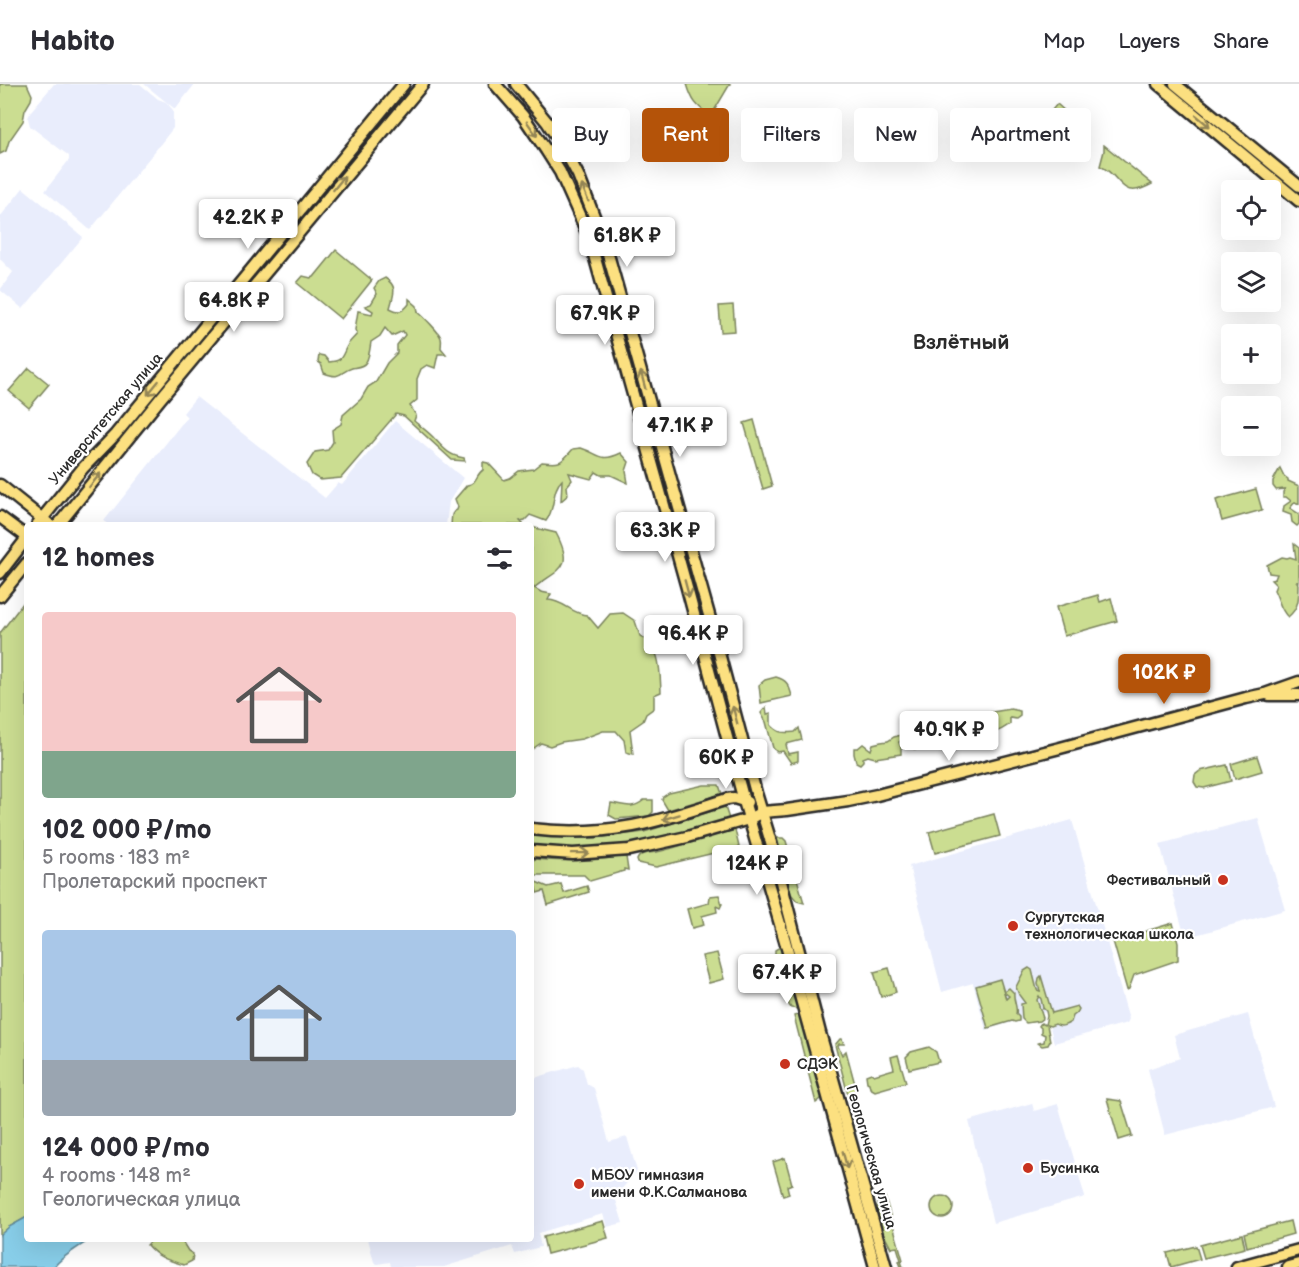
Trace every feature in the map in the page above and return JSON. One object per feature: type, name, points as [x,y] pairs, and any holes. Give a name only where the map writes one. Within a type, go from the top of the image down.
[{"type":"main road","name":"Университетская улица","points":[[44,522],[83,468],[115,435],[404,84]]},
{"type":"main road","name":"Университетская улица","points":[[60,522],[423,84]]},
{"type":"main road","name":"Геологическая улица","points":[[495,84],[523,116],[560,172],[589,237],[875,1267]]},
{"type":"main road","name":"Геологическая улица","points":[[516,84],[547,122],[562,145],[581,183],[606,247],[694,560],[820,1033],[886,1267]]},
{"type":"main road","points":[[1158,84],[1299,201]]},
{"type":"main road","points":[[1176,84],[1299,186]]},
{"type":"main road","points":[[0,485],[42,522]]},
{"type":"main road","points":[[0,517],[24,536]]},
{"type":"main road","points":[[0,573],[24,542]]},
{"type":"main road","points":[[0,596],[24,567]]},
{"type":"main road","points":[[534,851],[573,854],[629,850],[687,837],[749,819],[762,812],[871,796],[1265,694],[1299,682]]},
{"type":"main road","points":[[1265,694],[1299,695]]},
{"type":"main road","points":[[534,829],[574,831],[632,826],[734,798],[762,812]]},
{"type":"main road","points":[[1237,1267],[1299,1250]]},
{"type":"main road","points":[[1288,1267],[1299,1264]]},
{"type":"shaded area","points":[[54,84],[140,84],[158,99],[166,102],[173,110],[173,128],[90,230],[45,191],[69,160],[69,156],[30,126],[28,118],[31,111]]},
{"type":"shaded area","points":[[144,84],[195,84],[175,109]]},
{"type":"shaded area","points":[[23,188],[83,237],[23,309],[0,290],[13,272],[0,259],[0,217]]},
{"type":"shaded area","points":[[196,397],[325,498],[338,483],[342,485],[395,421],[463,478],[449,502],[446,522],[105,522],[187,417],[183,413]]},
{"type":"shaded area","name":"Фестивальный","points":[[1258,818],[1285,910],[1185,938],[1160,844]]},
{"type":"shaded area","name":"Сургутская технологическая школа","points":[[1072,820],[1129,1019],[1127,1023],[1054,1043],[1046,1012],[986,1030],[973,983],[942,992],[909,866]]},
{"type":"shaded area","points":[[1248,1014],[1274,1107],[1165,1135],[1148,1069],[1180,1058],[1174,1035]]},
{"type":"shaded area","points":[[578,1065],[583,1069],[587,1084],[594,1088],[609,1142],[627,1137],[637,1171],[615,1197],[623,1223],[607,1227],[603,1214],[538,1233],[541,1247],[515,1254],[512,1246],[444,1267],[391,1267],[390,1262],[377,1264],[374,1262],[369,1242],[534,1242],[534,1078]]},
{"type":"shaded area","name":"Бусинка","points":[[1032,1103],[1034,1111],[1058,1104],[1085,1197],[993,1223],[969,1121]]},
{"type":"green space","points":[[0,84],[27,84],[32,95],[23,121],[9,141],[6,151],[0,154]]},
{"type":"green space","points":[[687,84],[730,84],[716,108],[701,108],[691,95]]},
{"type":"green space","points":[[1104,145],[1152,184],[1133,190],[1122,186],[1100,166]]},
{"type":"green space","points":[[336,250],[372,280],[341,319],[297,283],[303,276],[314,277]]},
{"type":"green space","points":[[385,278],[394,288],[390,308],[403,310],[409,304],[409,299],[440,336],[441,348],[446,354],[438,354],[435,368],[427,365],[421,369],[417,379],[417,400],[410,406],[416,415],[414,421],[447,451],[464,458],[465,461],[452,460],[404,416],[396,414],[341,478],[320,480],[312,475],[307,464],[315,452],[328,450],[333,442],[332,430],[341,424],[343,415],[361,399],[368,387],[376,382],[387,363],[397,353],[397,345],[405,335],[403,331],[392,336],[385,328],[380,336],[371,342],[365,364],[337,376],[324,373],[318,362],[319,355],[324,356],[329,362],[341,358],[348,344],[357,334],[355,330],[358,311],[372,314],[373,311],[365,306],[371,304],[377,294],[374,288],[379,281]]},
{"type":"green space","points":[[733,305],[735,331],[721,332],[719,306]]},
{"type":"green space","points":[[29,368],[49,384],[29,408],[9,391]]},
{"type":"green space","points":[[754,420],[772,486],[763,489],[744,423]]},
{"type":"green space","points":[[581,448],[604,457],[621,453],[629,462],[626,471],[628,483],[611,475],[601,475],[596,472],[591,479],[569,473],[572,480],[567,486],[568,495],[561,501],[562,480],[556,489],[546,521],[530,515],[521,522],[451,522],[452,514],[458,507],[455,499],[467,485],[475,481],[483,470],[483,462],[488,463],[504,480],[519,471],[533,469],[542,462],[560,462],[573,449]]},
{"type":"green space","points":[[1280,468],[1288,481],[1299,486],[1299,504],[1295,502],[1290,508],[1299,514],[1297,526],[1292,522],[1291,515],[1283,512],[1284,506],[1291,501],[1283,497],[1285,489],[1276,490],[1273,486],[1273,481]]},
{"type":"green space","points":[[1256,489],[1262,510],[1222,521],[1216,500]]},
{"type":"green space","points":[[534,528],[556,533],[564,554],[562,566],[534,588]]},
{"type":"green space","points":[[1294,544],[1299,548],[1299,582],[1297,582],[1299,594],[1298,602],[1288,617],[1281,608],[1274,590],[1276,585],[1271,580],[1275,579],[1277,574],[1269,573],[1267,565],[1282,557],[1296,559]]},
{"type":"green space","points":[[534,588],[551,594],[548,600],[587,615],[598,628],[610,614],[623,613],[635,621],[640,636],[652,645],[656,652],[661,692],[654,695],[654,708],[646,714],[643,721],[630,730],[633,754],[626,752],[624,740],[616,731],[603,731],[582,739],[550,746],[541,743],[534,748]]},
{"type":"green space","points":[[1098,595],[1100,602],[1111,598],[1117,621],[1064,636],[1056,607]]},
{"type":"green space","points":[[24,602],[24,1219],[0,1235],[0,633]]},
{"type":"green space","points":[[776,677],[787,684],[792,696],[761,703],[759,685],[765,680]]},
{"type":"green space","points":[[766,707],[767,714],[771,713],[771,725],[777,730],[795,732],[799,728],[802,740],[786,744],[788,754],[798,752],[798,761],[791,763],[783,751],[777,752],[773,748],[766,722],[761,713]]},
{"type":"green space","points":[[1011,709],[1020,711],[1020,716],[1016,719],[1010,718],[1010,724],[993,733],[978,735],[960,731],[925,744],[922,748],[918,744],[915,749],[912,748],[915,743],[913,740],[908,742],[904,739],[899,742],[901,754],[875,758],[868,756],[863,758],[860,764],[856,762],[854,748],[863,744],[871,750],[873,744],[888,741],[894,737],[922,729],[945,726],[948,723],[955,723],[960,718],[966,717],[968,720],[992,712]]},
{"type":"green space","points":[[1257,756],[1262,771],[1235,779],[1231,764]]},
{"type":"green space","points":[[1227,765],[1231,781],[1204,788],[1197,787],[1194,782],[1195,775],[1200,771]]},
{"type":"green space","points":[[704,785],[719,785],[722,794],[668,810],[662,800],[669,793]]},
{"type":"green space","points":[[644,800],[653,800],[653,812],[649,816],[616,819],[609,815],[611,803],[632,806]]},
{"type":"green space","points":[[725,807],[729,819],[678,834],[619,846],[590,848],[534,846],[534,836],[595,838],[644,832]]},
{"type":"green space","points":[[994,814],[1000,836],[935,853],[929,832]]},
{"type":"green space","points":[[735,830],[739,847],[656,867],[638,863],[637,860],[645,853],[667,850]]},
{"type":"green space","points":[[777,838],[783,838],[786,841],[804,903],[797,901],[791,894]]},
{"type":"green space","points":[[626,857],[628,870],[624,869],[624,871],[590,881],[584,875],[534,875],[535,859],[576,861]]},
{"type":"green space","points":[[534,883],[548,887],[561,884],[564,893],[587,886],[589,892],[548,905],[544,891],[537,893]]},
{"type":"green space","points":[[719,895],[722,904],[720,908],[716,906],[717,912],[702,916],[704,925],[692,928],[687,909],[709,903],[710,896]]},
{"type":"green space","points":[[1173,923],[1178,942],[1178,960],[1134,975],[1127,990],[1113,941]]},
{"type":"green space","points":[[780,947],[798,1009],[791,1008],[789,1005],[775,956],[775,950]]},
{"type":"green space","points":[[717,953],[724,979],[709,983],[702,956]]},
{"type":"green space","points":[[889,968],[896,992],[881,997],[874,972]]},
{"type":"green space","points":[[1029,968],[1032,970],[1037,990],[1040,991],[1038,984],[1041,976],[1052,1013],[1077,1006],[1079,1009],[1071,1022],[1067,1024],[1047,1025],[1050,1041],[1048,1045],[1042,1046],[1038,1043],[1044,1042],[1045,1035],[1041,1033],[1039,1026],[1041,1023],[1045,1025],[1047,1016],[1039,996],[1037,1000],[1043,1018],[1026,1023],[1022,1019],[1021,1004],[1025,1003],[1016,987],[1024,971]]},
{"type":"green space","points":[[1000,979],[1006,999],[1009,996],[1004,992],[1009,988],[1014,993],[1019,1021],[988,1028],[976,986]]},
{"type":"green space","points":[[794,1016],[801,1016],[823,1095],[816,1103]]},
{"type":"green space","points":[[840,1039],[844,1044],[838,1046],[842,1055],[846,1051],[856,1088],[854,1094],[849,1095],[847,1091],[835,1045]]},
{"type":"green space","points":[[929,1047],[936,1052],[939,1062],[909,1069],[906,1057],[911,1052]]},
{"type":"green space","points":[[898,1055],[906,1082],[875,1091],[870,1088],[866,1075],[894,1069],[891,1057]]},
{"type":"green space","points":[[1107,1099],[1121,1101],[1132,1136],[1119,1140]]},
{"type":"green space","points":[[785,1158],[792,1184],[787,1186],[789,1194],[783,1196],[773,1162]]},
{"type":"green space","points":[[938,1196],[946,1196],[953,1203],[953,1211],[946,1218],[938,1218],[931,1211],[931,1203]]},
{"type":"green space","points":[[885,1197],[903,1267],[899,1261],[901,1260],[897,1247],[891,1248],[878,1221],[877,1207]]},
{"type":"green space","points":[[603,1221],[608,1238],[547,1254],[543,1237]]},
{"type":"green space","points":[[1290,1221],[1293,1234],[1247,1247],[1244,1233]]},
{"type":"green space","points":[[1242,1234],[1245,1248],[1204,1258],[1200,1245]]},
{"type":"green space","points":[[150,1242],[183,1242],[188,1251],[193,1254],[192,1261],[184,1265],[164,1258],[147,1245]]},
{"type":"green space","points":[[1196,1246],[1200,1259],[1171,1267],[1167,1253]]},
{"type":"water","points":[[24,1219],[24,1242],[87,1242],[54,1267],[0,1267],[0,1235]]},
{"type":"place","name":"Фестивальный","points":[[1223,880]]},
{"type":"place","name":"Сургутская технологическая школа","points":[[1013,926]]},
{"type":"place","name":"СДЭК","points":[[785,1064]]},
{"type":"place","name":"Бусинка","points":[[1028,1168]]},
{"type":"place","name":"МБОУ гимназия имени Ф.К.Салманова","points":[[579,1184]]},
{"type":"district","name":"Взлётный","points":[[961,342]]}]
